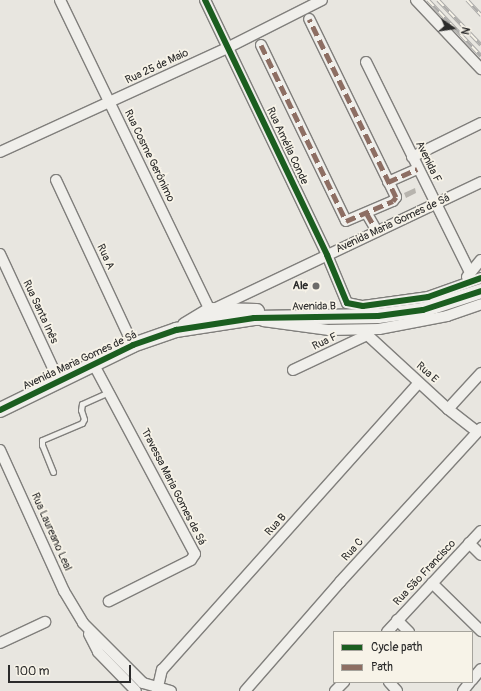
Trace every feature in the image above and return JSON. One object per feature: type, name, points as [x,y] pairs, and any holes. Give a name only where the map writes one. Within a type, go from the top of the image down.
[{"type":"street","name":"Rua Cosme Gerônimo","points":[[60,0],[213,317]]},
{"type":"street","name":"Rua Amélia Conde","points":[[205,0],[328,254],[347,303],[363,306],[393,303],[428,297],[464,286]]},
{"type":"street","name":"Rua 25 de Maio","points":[[0,152],[110,103],[229,47],[322,0]]},
{"type":"street","points":[[416,0],[481,69]]},
{"type":"street","points":[[260,44],[346,221],[367,214],[396,198],[309,19]]},
{"type":"street","name":"Avenida F","points":[[366,62],[417,169],[470,272]]},
{"type":"street","points":[[412,157],[481,122]]},
{"type":"street","points":[[388,182],[417,169]]},
{"type":"street","name":"Rua A","points":[[56,180],[133,345]]},
{"type":"street","name":"Avenida Maria Gomes de Sá","points":[[0,410],[133,345],[213,317],[328,254],[481,182]]},
{"type":"street","points":[[367,214],[377,231]]},
{"type":"street","name":"Rua Santa Inês","points":[[0,254],[59,381]]},
{"type":"street","points":[[464,286],[470,272],[481,260]]},
{"type":"street","points":[[464,286],[481,278]]},
{"type":"street","name":"Avenida B","points":[[213,317],[254,318],[378,316],[423,310],[481,291]]},
{"type":"street","name":"Rua F","points":[[254,318],[299,328],[365,333],[447,316],[481,304]]},
{"type":"street","name":"Avenida B","points":[[213,317],[307,313],[317,316]]},
{"type":"street","name":"Rua F","points":[[293,370],[365,333]]},
{"type":"street","name":"Rua E","points":[[365,333],[448,409],[479,430]]},
{"type":"street","name":"Travessa Maria Gomes de Sá","points":[[94,365],[110,392],[195,554],[191,560],[109,600]]},
{"type":"street","points":[[448,409],[481,373]]},
{"type":"street","name":"Rua B","points":[[158,689],[162,670],[420,383]]},
{"type":"street","name":"Rua C","points":[[245,691],[479,430]]},
{"type":"street","name":"Rua Laureano Leal","points":[[0,450],[64,591],[98,652],[136,691]]},
{"type":"street","name":"Rua São Francisco","points":[[388,631],[481,531]]},
{"type":"street","points":[[469,543],[481,555]]},
{"type":"street","points":[[432,583],[481,631]]},
{"type":"street","points":[[397,620],[408,631]]},
{"type":"street","points":[[0,643],[45,622]]},
{"type":"street","name":"Rua Laureano Leal","points":[[83,623],[143,682],[158,689]]},
{"type":"street","points":[[473,678],[481,669]]},
{"type":"street","points":[[335,691],[343,683]]},
{"type":"street","points":[[390,683],[397,691]]},
{"type":"street","points":[[158,689],[171,691]]},
{"type":"lane","points":[[53,472],[42,445],[42,440],[82,422],[84,419],[81,410],[82,404],[110,392]]},
{"type":"shaded area","points":[[415,188],[416,193],[406,198],[404,193]]},
{"type":"railway","points":[[428,0],[481,56]]},
{"type":"railway","points":[[438,0],[481,45]]},
{"type":"railway","points":[[467,0],[481,15]]},
{"type":"marked path","points":[[261,45],[346,221],[393,201],[396,197],[309,19]]},
{"type":"marked path","points":[[388,182],[417,169]]},
{"type":"marked path","points":[[367,214],[377,231]]},
{"type":"cycle path","points":[[205,0],[327,255],[347,303],[363,306],[428,297],[481,278]]},
{"type":"cycle path","points":[[0,410],[133,345],[176,330],[254,318],[378,316],[423,310],[481,291]]},
{"type":"place","name":"Ale","points":[[316,286]]}]
